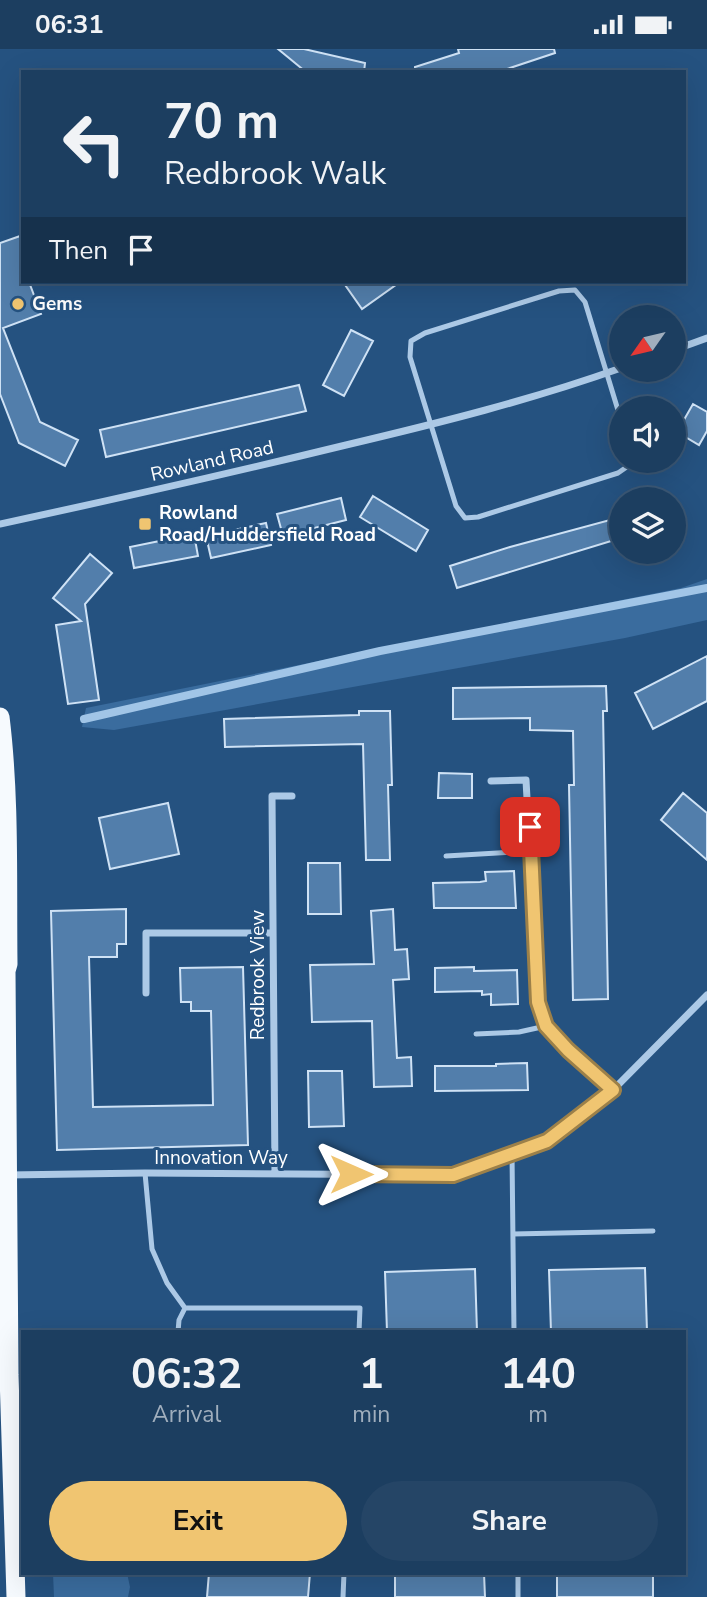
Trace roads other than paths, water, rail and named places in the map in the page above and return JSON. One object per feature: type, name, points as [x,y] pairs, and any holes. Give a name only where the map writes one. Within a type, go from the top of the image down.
[{"type":"highway","points":[[0,717],[7,860],[8,964],[3,971],[7,1175],[4,1375],[16,1597]]},
{"type":"street","points":[[686,346],[707,338]]},
{"type":"street","name":"Rowland Road","points":[[0,524],[219,476],[431,425],[517,402],[607,373]]},
{"type":"street","points":[[491,781],[526,780],[538,1002],[546,1026],[568,1050],[613,1090]]},
{"type":"street","name":"Redbrook View","points":[[275,1174],[272,796],[292,796]]},
{"type":"street","points":[[146,993],[146,933],[273,933]]},
{"type":"street","name":"Innovation Way","points":[[7,1175],[453,1175],[547,1141],[613,1090],[707,995]]},
{"type":"lane","points":[[614,396],[584,302],[575,290],[559,291],[425,333],[411,341],[410,358],[456,506],[465,518],[478,517],[618,473]]},
{"type":"lane","points":[[446,856],[531,851]]},
{"type":"lane","points":[[476,1034],[519,1032],[546,1026]]},
{"type":"lane","points":[[512,1154],[514,1330]]},
{"type":"lane","points":[[145,1173],[152,1248],[167,1283],[186,1308]]},
{"type":"lane","points":[[513,1234],[653,1231]]},
{"type":"lane","points":[[178,1330],[179,1321],[186,1308]]},
{"type":"lane","points":[[186,1308],[360,1308],[359,1330]]},
{"type":"lane","points":[[343,1597],[344,1575]]},
{"type":"lane","points":[[518,1575],[519,1597]]},
{"type":"waterway","points":[[84,719],[380,651],[707,588]]},
{"type":"place","name":"Gems","points":[[18,304]]},
{"type":"place","name":"Rowland Road/Huddersfield Road","points":[[145,524]]}]
